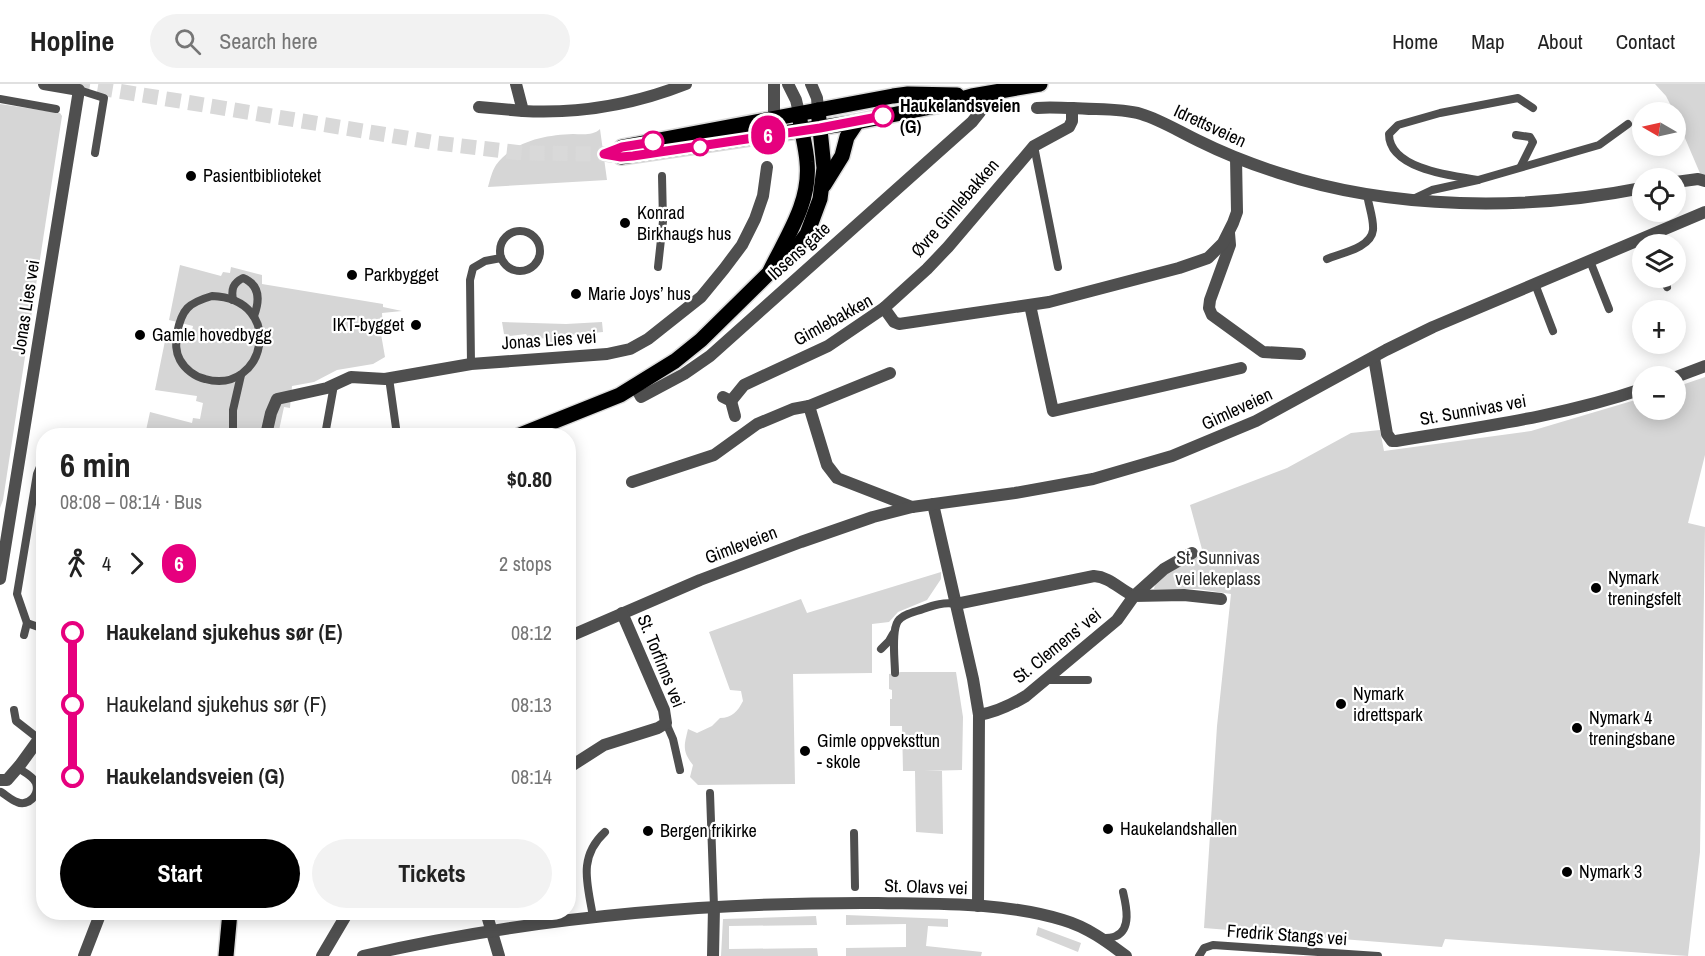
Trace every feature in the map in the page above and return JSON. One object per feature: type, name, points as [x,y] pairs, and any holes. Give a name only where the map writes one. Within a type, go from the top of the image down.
[{"type":"main road","points":[[908,94],[924,84]]},
{"type":"main road","points":[[978,95],[908,94],[774,118],[622,152],[857,122],[978,95],[1040,84]]},
{"type":"main road","name":"Ibsens gate","points":[[538,428],[591,407],[635,386],[675,362],[701,340],[769,273],[789,258],[807,234],[822,190],[824,168],[818,110]]},
{"type":"main road","name":"Ibsens gate","points":[[769,273],[798,216],[804,196],[807,161],[799,113]]},
{"type":"main road","points":[[822,190],[842,156],[847,137],[857,122]]},
{"type":"main road","points":[[226,956],[229,920]]},
{"type":"street","points":[[44,84],[79,87]]},
{"type":"street","points":[[516,84],[522,111]]},
{"type":"street","points":[[479,106],[522,111],[564,112],[613,107],[662,94],[687,84]]},
{"type":"street","points":[[774,84],[774,118]]},
{"type":"street","points":[[788,84],[796,100],[799,113]]},
{"type":"street","points":[[811,84],[817,98],[818,110]]},
{"type":"street","name":"Jonas Lies vei","points":[[0,579],[4,532],[79,87]]},
{"type":"street","name":"Idrettsveien","points":[[1037,108],[1059,106],[1141,114],[1236,158],[1302,180],[1366,193],[1414,199],[1501,203],[1555,201],[1632,189]]},
{"type":"street","name":"Øvre Gimlebakken","points":[[884,308],[941,254],[1034,146],[1069,127],[1072,121],[1072,108]]},
{"type":"street","name":"Ibsens gate","points":[[635,386],[641,397],[684,374],[710,356],[972,122],[980,112]]},
{"type":"street","name":"Gimlebakken","points":[[735,416],[727,399],[744,385],[828,346],[884,308],[894,322],[899,324],[1030,305],[1121,284],[1208,258],[1223,243],[1237,212],[1236,158]]},
{"type":"street","name":"Jonas Lies vei","points":[[268,428],[277,399],[327,388],[351,378],[389,378],[471,364],[607,354],[630,349],[648,339],[700,297],[742,245],[763,196],[767,167]]},
{"type":"street","points":[[1686,181],[1698,179],[1705,181]]},
{"type":"street","name":"Gimleveien","points":[[1661,234],[1705,212]]},
{"type":"street","name":"Gimlebakken","points":[[1229,232],[1230,245],[1210,300],[1209,308],[1212,315],[1263,352],[1300,354]]},
{"type":"street","name":"Gimleveien","points":[[576,633],[700,580],[873,517],[912,507],[1046,488],[1146,465],[1224,436],[1256,421],[1415,335],[1590,261],[1632,246]]},
{"type":"street","points":[[1030,305],[1053,411],[1241,368]]},
{"type":"street","name":"St. Sunnivas vei","points":[[1374,358],[1387,434],[1392,441],[1555,414],[1600,404],[1632,393]]},
{"type":"street","points":[[1686,373],[1705,366]]},
{"type":"street","points":[[632,482],[714,455],[750,425],[809,406],[890,373]]},
{"type":"street","points":[[809,406],[832,473],[842,481],[912,507]]},
{"type":"street","points":[[933,504],[973,679],[979,715],[978,906]]},
{"type":"street","points":[[1134,596],[1164,569],[1192,553]]},
{"type":"street","points":[[956,604],[1094,576],[1108,579],[1121,590],[1134,596],[1184,595],[1221,599]]},
{"type":"street","name":"St. Clemens' vei","points":[[979,715],[1010,705],[1047,680],[1117,620],[1134,596]]},
{"type":"street","name":"St. Torfinns vei","points":[[576,763],[604,745],[658,728],[666,723],[664,710],[622,613]]},
{"type":"street","points":[[3,780],[18,768],[36,741]]},
{"type":"street","name":"St. Olavs vei","points":[[363,956],[492,930],[593,918],[714,907],[816,903],[978,906],[1022,910],[1078,926],[1101,938],[1126,956]]},
{"type":"street","points":[[713,956],[714,907]]},
{"type":"street","points":[[84,956],[98,920]]},
{"type":"street","points":[[322,956],[343,920]]},
{"type":"street","points":[[489,920],[499,956]]},
{"type":"lane","points":[[79,87],[104,98],[95,153]]},
{"type":"lane","points":[[1478,180],[1437,174],[1397,155],[1391,149],[1389,134],[1398,124],[1440,113],[1518,98],[1533,108]]},
{"type":"lane","points":[[0,99],[56,109]]},
{"type":"lane","points":[[1414,199],[1432,190],[1478,180],[1599,145],[1628,124]]},
{"type":"lane","points":[[1516,135],[1530,137],[1533,142],[1521,166]]},
{"type":"lane","points":[[1034,146],[1058,267]]},
{"type":"lane","points":[[658,267],[663,220],[662,176]]},
{"type":"lane","points":[[1327,259],[1361,246],[1369,240],[1373,229],[1366,193]]},
{"type":"lane","points":[[521,230],[533,235],[537,240],[540,253],[534,265],[528,269],[515,271],[504,264],[501,258],[500,245],[508,234],[521,230]]},
{"type":"lane","points":[[471,364],[470,280],[473,268],[485,261],[501,258]]},
{"type":"lane","points":[[1590,261],[1609,309]]},
{"type":"lane","points":[[233,300],[231,290],[236,281],[243,278],[251,281],[257,290],[259,304],[252,313]]},
{"type":"lane","points":[[1534,284],[1553,331]]},
{"type":"lane","points":[[212,296],[226,297],[252,313],[258,325],[260,342],[257,355],[250,367],[241,375],[227,381],[213,382],[200,378],[184,365],[175,346],[181,316],[188,308],[199,300],[212,296]]},
{"type":"lane","points":[[233,428],[233,410],[241,375]]},
{"type":"lane","points":[[389,378],[396,428]]},
{"type":"lane","points":[[327,428],[334,385]]},
{"type":"lane","points":[[24,635],[27,622],[17,594],[36,480]]},
{"type":"lane","points":[[881,649],[889,641],[898,621],[904,615],[947,603],[956,604]]},
{"type":"lane","points":[[27,622],[36,626]]},
{"type":"lane","points":[[895,631],[895,673]]},
{"type":"lane","points":[[1047,680],[1088,680]]},
{"type":"lane","points":[[14,710],[16,721],[36,734]]},
{"type":"lane","points":[[666,723],[674,739],[680,770]]},
{"type":"lane","points":[[18,768],[33,778],[36,783]]},
{"type":"lane","points":[[3,780],[0,792],[22,803],[35,796],[36,792]]},
{"type":"lane","points":[[710,793],[714,907]]},
{"type":"lane","points":[[593,918],[586,863],[596,840],[605,832]]},
{"type":"lane","points":[[854,833],[855,887]]},
{"type":"lane","points":[[1101,938],[1116,937],[1124,929],[1127,910],[1123,892]]},
{"type":"lane","name":"Fredrik Stangs vei","points":[[1199,956],[1204,948],[1213,945],[1378,956]]},
{"type":"green space","points":[[1655,84],[1705,84],[1705,185],[1686,140],[1686,102],[1669,102]]},
{"type":"green space","points":[[0,104],[60,113],[62,116],[0,508]]},
{"type":"green space","points":[[600,129],[607,180],[488,187],[496,165],[503,157],[521,145],[541,138],[591,134]]},
{"type":"green space","points":[[180,265],[221,276],[223,272],[230,273],[231,267],[262,275],[262,284],[383,304],[383,307],[402,311],[382,313],[383,333],[381,334],[385,357],[373,364],[337,370],[314,382],[292,386],[290,408],[284,407],[280,428],[147,428],[150,412],[192,423],[193,418],[200,419],[203,403],[196,401],[197,396],[155,390],[166,336],[190,340],[193,326],[169,320]]},
{"type":"green space","points":[[502,322],[566,324],[602,322],[603,332],[569,335],[568,341],[549,342],[543,338],[536,343],[531,341],[526,334],[510,336],[504,334]]},
{"type":"green space","name":"St. Sunnivas vei lekeplass","points":[[1705,377],[1705,455],[1688,523],[1705,527],[1700,852],[1688,956],[1445,939],[1442,947],[1204,928],[1217,726],[1231,594],[1198,589],[1154,589],[1156,580],[1203,553],[1190,505],[1287,468],[1351,433],[1380,430],[1384,451],[1531,431],[1632,401],[1632,420],[1686,420],[1686,384]]},
{"type":"green space","points":[[941,572],[941,579],[927,600],[898,612],[889,622],[872,624],[872,673],[793,674],[795,784],[698,785],[690,777],[693,765],[685,748],[688,729],[697,733],[712,726],[720,718],[734,713],[743,701],[741,691],[730,690],[709,632],[801,599],[807,613]]},
{"type":"green space","points":[[956,672],[963,717],[962,770],[924,771],[942,771],[943,834],[916,832],[915,771],[903,771],[902,726],[890,726],[892,690],[889,689],[889,674]]},
{"type":"green space","points":[[846,915],[948,919],[948,927],[928,926],[926,946],[982,952],[981,956],[846,956],[846,948],[906,947],[906,924],[846,925]]},
{"type":"green space","points":[[816,916],[817,925],[729,926],[729,949],[817,948],[818,956],[721,956],[723,919]]},
{"type":"green space","points":[[1038,927],[1081,943],[1078,952],[1036,935]]},
{"type":"tunnel","points":[[75,84],[437,143],[522,153],[604,154],[621,157]]},
{"type":"bus line","name":"6","points":[[653,142],[622,147],[604,154],[621,157],[693,148],[883,116]]},
{"type":"place","name":"Haukelandsveien (G)","points":[[883,116]]},
{"type":"place","name":"Pasientbiblioteket","points":[[191,176]]},
{"type":"place","name":"Konrad Birkhaugs hus","points":[[625,223]]},
{"type":"place","name":"Parkbygget","points":[[352,275]]},
{"type":"place","name":"Marie Joys’ hus","points":[[576,294]]},
{"type":"place","name":"IKT-bygget","points":[[416,325]]},
{"type":"place","name":"Gamle hovedbygg","points":[[140,335]]},
{"type":"place","name":"Nymark treningsfelt","points":[[1596,588]]},
{"type":"place","name":"Nymark idrettspark","points":[[1341,704]]},
{"type":"place","name":"Nymark 4 treningsbane","points":[[1577,728]]},
{"type":"place","name":"Gimle oppveksttun - skole","points":[[805,751]]},
{"type":"place","name":"Haukelandshallen","points":[[1108,829]]},
{"type":"place","name":"Bergen frikirke","points":[[648,831]]},
{"type":"place","name":"Nymark 3","points":[[1567,872]]}]
